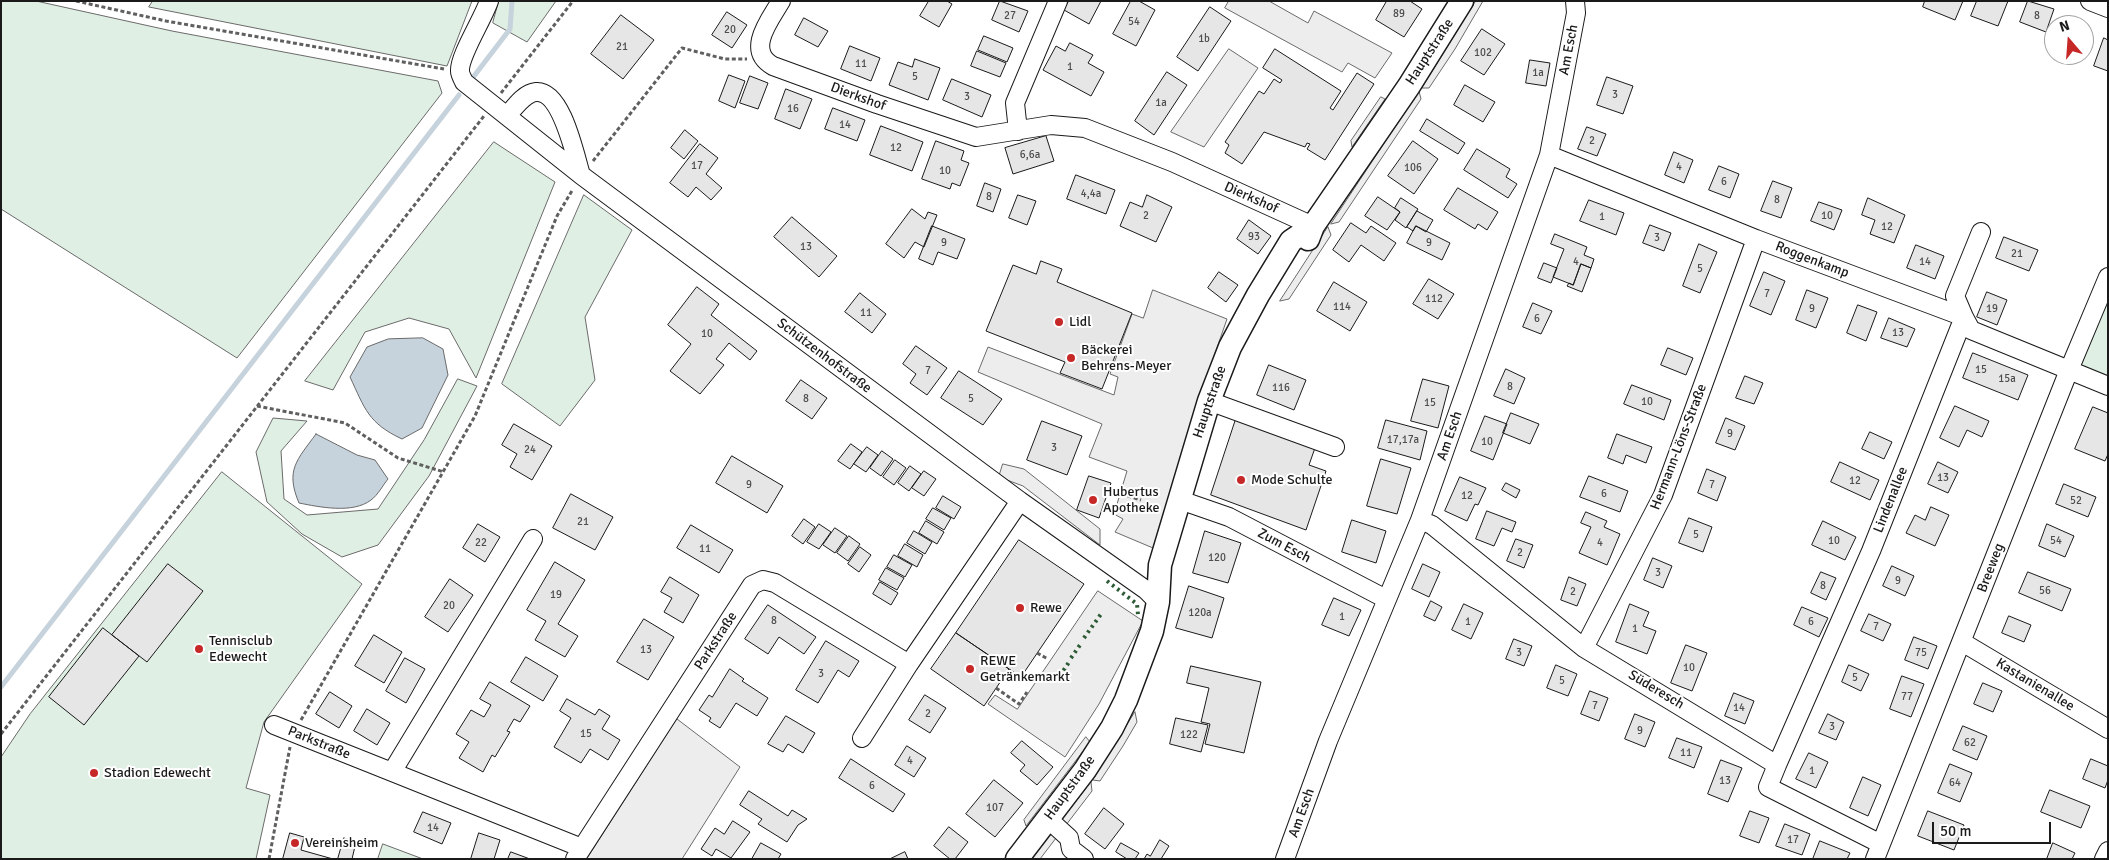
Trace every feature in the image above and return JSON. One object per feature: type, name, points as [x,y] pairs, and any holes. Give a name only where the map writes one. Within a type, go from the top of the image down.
[{"type":"main road","name":"Hauptstraße","points":[[1017,859],[1085,770],[1112,728],[1138,671],[1158,602],[1174,570],[1187,502],[1216,403],[1269,302],[1305,246],[1312,226],[1414,78],[1462,1]]},
{"type":"street","points":[[459,72],[463,58],[484,17],[489,1]]},
{"type":"street","points":[[762,56],[760,47],[762,34],[782,1]]},
{"type":"street","points":[[1018,131],[1015,102],[1058,1]]},
{"type":"street","name":"Am Esch","points":[[1285,859],[1328,741],[1420,520],[1549,155],[1576,12],[1575,1]]},
{"type":"street","points":[[2090,1],[2108,8]]},
{"type":"street","name":"Dierkshof","points":[[762,56],[773,66],[877,104],[976,137],[1051,125],[1086,128],[1172,162],[1312,226]]},
{"type":"street","name":"Schützenhofstraße","points":[[459,72],[464,82],[581,175],[1020,501],[1146,590],[1158,602]]},
{"type":"street","points":[[507,116],[528,94],[537,92],[548,95],[564,120],[581,175]]},
{"type":"street","name":"Roggenkamp","points":[[1549,155],[1756,239],[1964,317],[1971,330],[2108,386]]},
{"type":"street","points":[[1964,317],[1955,296],[1981,232]]},
{"type":"street","name":"Hermann-Löns-Straße","points":[[1584,648],[1663,495],[1756,239]]},
{"type":"street","name":"Breeweg","points":[[1878,851],[2068,370],[2108,277]]},
{"type":"street","name":"Lindenallee","points":[[1777,765],[1871,551],[1964,317]]},
{"type":"street","points":[[1216,403],[1335,447]]},
{"type":"street","points":[[862,738],[908,664],[1020,501]]},
{"type":"street","name":"Zum Esch","points":[[1187,502],[1229,517],[1386,599]]},
{"type":"street","name":"Süderesch","points":[[1420,520],[1432,525],[1584,648],[1777,765]]},
{"type":"street","points":[[392,772],[533,539]]},
{"type":"street","name":"Parkstraße","points":[[274,725],[392,772],[578,854],[752,585],[763,580],[775,583],[908,664]]},
{"type":"street","name":"Kastanienallee","points":[[1962,642],[2108,729]]},
{"type":"street","points":[[1777,765],[1768,787],[1878,851]]},
{"type":"street","points":[[1048,819],[1069,838],[1071,849],[1084,859]]},
{"type":"street","points":[[2104,859],[2108,851]]},
{"type":"path","points":[[76,1],[166,21],[459,72]]},
{"type":"path","points":[[1,734],[573,1]]},
{"type":"path","points":[[269,859],[293,733],[475,416],[557,216],[581,175],[682,48],[725,59],[748,60],[762,56]]},
{"type":"path","points":[[257,406],[345,423],[398,458],[444,472]]},
{"type":"path","points":[[1108,490],[1141,500]]},
{"type":"path","points":[[1037,653],[1048,660]]},
{"type":"path","points":[[996,688],[1019,704],[1027,692]]},
{"type":"green space","points":[[1,1],[36,1],[172,31],[438,81],[442,93],[237,358],[1,209]]},
{"type":"green space","points":[[153,1],[472,1],[447,66],[149,7]]},
{"type":"green space","points":[[499,1],[556,1],[527,42],[493,23]]},
{"type":"green space","points":[[494,142],[555,182],[476,378],[449,329],[409,318],[365,332],[333,390],[305,381]]},
{"type":"green space","points":[[584,195],[632,230],[585,317],[595,380],[560,426],[502,384]]},
{"type":"green space","points":[[2108,295],[2108,379],[2077,367]]},
{"type":"green space","points":[[458,379],[477,386],[429,476],[378,545],[342,557],[302,534],[267,502],[256,452],[273,418],[307,421],[281,451],[284,499],[307,515],[378,509],[424,440]]},
{"type":"green space","name":"Tennisclub Edewecht","points":[[222,472],[362,584],[264,722],[246,788],[270,795],[256,859],[1,859],[1,757],[30,714]]},
{"type":"green space","points":[[383,844],[423,859],[378,859]]},
{"type":"shaded area","points":[[1229,1],[1269,1],[1308,23],[1314,11],[1392,53],[1375,78],[1348,63],[1342,72],[1225,8]]},
{"type":"shaded area","points":[[1476,1],[1483,1],[1455,49],[1429,88],[1422,88]]},
{"type":"shaded area","points":[[1229,49],[1258,68],[1204,147],[1171,132]]},
{"type":"shaded area","points":[[1419,91],[1421,99],[1339,222],[1331,224]]},
{"type":"shaded area","points":[[1381,97],[1385,99],[1352,147],[1351,141]]},
{"type":"shaded area","points":[[1328,227],[1331,235],[1289,299],[1280,301]]},
{"type":"shaded area","points":[[1153,290],[1227,319],[1194,414],[1153,548],[1115,532],[1123,519],[1114,514],[1127,471],[1089,457],[1102,424],[978,372],[988,347],[1114,395],[1118,377],[1110,374],[1132,314],[1143,318]]},
{"type":"shaded area","points":[[423,338],[443,349],[448,375],[422,428],[402,439],[382,427],[369,414],[350,377],[367,347],[388,339]]},
{"type":"shaded area","points":[[316,434],[357,455],[375,460],[388,479],[374,498],[364,504],[346,508],[326,508],[299,503],[295,492],[293,474],[303,451]]},
{"type":"shaded area","points":[[1003,464],[1024,469],[1100,529],[1100,545],[1023,486],[999,477]]},
{"type":"shaded area","points":[[1098,591],[1143,621],[1099,704],[1065,757],[988,704],[995,695],[1017,709]]},
{"type":"shaded area","points":[[1135,712],[1137,722],[1123,746],[1100,781],[1093,780]]},
{"type":"shaded area","points":[[677,719],[740,767],[682,859],[587,859]]},
{"type":"shaded area","points":[[1086,737],[1090,742],[1026,826],[1024,820]]},
{"type":"shaded area","points":[[1091,782],[1092,791],[1040,859],[1032,859]]},
{"type":"building","points":[[929,1],[947,1],[952,4],[939,27],[920,16]]},
{"type":"building","points":[[1000,1],[1028,11],[1019,32],[992,20]]},
{"type":"building","points":[[1069,1],[1101,1],[1089,24],[1064,10]]},
{"type":"building","points":[[1131,1],[1139,1],[1155,10],[1136,46],[1113,34]]},
{"type":"building","points":[[1387,1],[1410,1],[1422,9],[1404,37],[1376,20]]},
{"type":"building","points":[[1925,1],[1963,1],[1955,20],[1923,7]]},
{"type":"building","points":[[1977,1],[2008,1],[1998,26],[1971,16]]},
{"type":"building","points":[[2028,1],[2054,9],[2052,15],[2044,15],[2044,31],[2020,22]]},
{"type":"building","points":[[1210,7],[1231,21],[1198,71],[1177,57]]},
{"type":"building","points":[[727,12],[747,25],[732,48],[712,35]]},
{"type":"building","points":[[621,15],[654,40],[623,79],[591,54]]},
{"type":"building","points":[[804,18],[828,31],[818,47],[795,35]]},
{"type":"building","points":[[1482,29],[1505,44],[1484,75],[1461,61]]},
{"type":"building","points":[[984,36],[1013,48],[1007,62],[978,50]]},
{"type":"building","points":[[2104,38],[2108,40],[2108,71],[2094,66]]},
{"type":"building","points":[[1070,43],[1093,55],[1088,63],[1104,72],[1091,96],[1043,70],[1056,46],[1065,51]]},
{"type":"building","points":[[850,46],[880,58],[871,81],[841,69]]},
{"type":"building","points":[[1275,49],[1341,91],[1330,108],[1333,110],[1357,73],[1374,84],[1325,160],[1307,149],[1310,144],[1307,143],[1305,147],[1264,132],[1242,164],[1225,153],[1229,145],[1225,142],[1259,91],[1264,94],[1274,79],[1280,83],[1282,80],[1263,68]]},
{"type":"building","points":[[977,51],[1006,63],[1000,77],[971,66]]},
{"type":"building","points":[[915,59],[940,68],[928,100],[889,85],[898,62],[912,67]]},
{"type":"building","points":[[1530,60],[1550,63],[1546,86],[1526,83]]},
{"type":"building","points":[[1167,72],[1187,85],[1154,135],[1135,121]]},
{"type":"building","points":[[729,75],[745,81],[735,108],[719,101]]},
{"type":"building","points":[[750,76],[768,83],[758,109],[740,103]]},
{"type":"building","points":[[1607,77],[1633,86],[1623,114],[1597,105]]},
{"type":"building","points":[[952,79],[991,95],[982,117],[943,100]]},
{"type":"building","points":[[1465,85],[1495,102],[1483,122],[1454,105]]},
{"type":"building","points":[[786,89],[812,99],[800,129],[775,119]]},
{"type":"building","points":[[833,108],[865,120],[857,141],[825,129]]},
{"type":"building","points":[[1427,119],[1465,143],[1458,154],[1420,131]]},
{"type":"building","points":[[881,126],[923,142],[912,171],[870,155]]},
{"type":"building","points":[[1587,127],[1606,134],[1597,156],[1578,149]]},
{"type":"building","points":[[685,130],[698,141],[684,159],[671,148]]},
{"type":"building","points":[[1046,136],[1054,161],[1013,174],[1005,148]]},
{"type":"building","points":[[936,141],[964,151],[961,160],[969,163],[960,186],[952,183],[950,189],[922,179]]},
{"type":"building","points":[[1413,141],[1438,159],[1414,194],[1388,176]]},
{"type":"building","points":[[700,144],[718,158],[706,174],[722,188],[711,200],[696,187],[688,197],[670,183]]},
{"type":"building","points":[[1477,149],[1510,169],[1506,177],[1517,184],[1508,198],[1464,170]]},
{"type":"building","points":[[1674,152],[1693,160],[1684,183],[1665,175]]},
{"type":"building","points":[[1719,166],[1739,174],[1730,198],[1709,190]]},
{"type":"building","points":[[1076,175],[1115,190],[1106,214],[1067,199]]},
{"type":"building","points":[[1773,181],[1792,188],[1781,218],[1761,211]]},
{"type":"building","points":[[985,183],[1001,189],[993,212],[977,206]]},
{"type":"building","points":[[1458,188],[1498,212],[1487,230],[1478,224],[1475,229],[1444,210]]},
{"type":"building","points":[[1018,195],[1036,201],[1027,225],[1009,218]]},
{"type":"building","points":[[1147,195],[1172,207],[1156,242],[1120,226],[1130,202],[1142,207]]},
{"type":"building","points":[[1378,197],[1400,212],[1387,230],[1365,216]]},
{"type":"building","points":[[1401,198],[1418,209],[1406,228],[1395,220],[1400,212],[1395,208]]},
{"type":"building","points":[[1868,198],[1905,215],[1894,243],[1870,234],[1875,220],[1862,215]]},
{"type":"building","points":[[1589,200],[1624,213],[1616,235],[1580,221]]},
{"type":"building","points":[[1819,202],[1842,210],[1834,230],[1811,221]]},
{"type":"building","points":[[912,209],[925,219],[928,212],[937,215],[924,247],[915,242],[904,258],[886,244]]},
{"type":"building","points":[[1417,211],[1433,220],[1426,232],[1416,226],[1413,231],[1407,227]]},
{"type":"building","points":[[792,217],[837,256],[819,277],[774,237]]},
{"type":"building","points":[[1249,220],[1271,236],[1258,254],[1237,239]]},
{"type":"building","points":[[1351,223],[1366,233],[1371,226],[1396,243],[1384,261],[1361,245],[1349,262],[1333,250]]},
{"type":"building","points":[[1650,225],[1671,233],[1664,251],[1643,243]]},
{"type":"building","points":[[932,226],[965,239],[957,259],[938,252],[933,265],[919,259]]},
{"type":"building","points":[[1416,226],[1450,243],[1442,260],[1407,243]]},
{"type":"building","points":[[1555,234],[1587,247],[1584,255],[1594,259],[1591,268],[1581,264],[1573,285],[1553,277],[1564,249],[1551,244]]},
{"type":"building","points":[[2004,237],[2038,250],[2029,271],[1996,258]]},
{"type":"building","points":[[1699,244],[1717,252],[1700,293],[1683,286]]},
{"type":"building","points":[[1916,245],[1944,256],[1935,279],[1907,268]]},
{"type":"building","name":"Lidl","points":[[1041,261],[1062,269],[1057,282],[1132,313],[1102,389],[1060,373],[1065,362],[986,331],[1013,265],[1036,274]]},
{"type":"building","points":[[1544,263],[1557,268],[1551,283],[1538,278]]},
{"type":"building","points":[[1581,264],[1591,268],[1582,292],[1567,286],[1569,283],[1573,285]]},
{"type":"building","points":[[1219,272],[1238,285],[1226,302],[1208,288]]},
{"type":"building","points":[[1764,272],[1785,281],[1771,315],[1750,306]]},
{"type":"building","points":[[1429,279],[1454,294],[1438,319],[1413,304]]},
{"type":"building","points":[[1334,282],[1367,302],[1350,331],[1317,311]]},
{"type":"building","points":[[697,287],[719,304],[711,315],[757,351],[750,360],[729,343],[716,359],[724,365],[700,394],[670,371],[691,344],[668,325]]},
{"type":"building","points":[[1807,290],[1828,298],[1816,328],[1796,320]]},
{"type":"building","points":[[1987,292],[2007,300],[1997,325],[1977,317]]},
{"type":"building","points":[[860,293],[886,314],[872,333],[845,312]]},
{"type":"building","points":[[1533,303],[1552,311],[1541,334],[1523,327]]},
{"type":"building","points":[[1858,305],[1877,312],[1866,341],[1847,333]]},
{"type":"building","points":[[1889,318],[1915,329],[1907,347],[1881,338]]},
{"type":"building","points":[[916,346],[947,368],[927,395],[910,383],[916,374],[903,364]]},
{"type":"building","points":[[1668,348],[1693,358],[1686,375],[1661,365]]},
{"type":"building","points":[[1973,353],[2028,375],[2018,400],[1963,378]]},
{"type":"building","points":[[1269,365],[1306,380],[1294,410],[1257,395]]},
{"type":"building","points":[[1506,369],[1525,378],[1514,404],[1494,396]]},
{"type":"building","points":[[959,371],[1002,399],[983,425],[941,398]]},
{"type":"building","points":[[1745,376],[1763,383],[1754,404],[1736,398]]},
{"type":"building","points":[[1423,379],[1449,386],[1438,428],[1411,421]]},
{"type":"building","points":[[801,380],[827,398],[812,419],[786,401]]},
{"type":"building","points":[[1632,385],[1671,400],[1664,420],[1624,404]]},
{"type":"building","points":[[1955,406],[1989,421],[1982,437],[1967,430],[1959,447],[1940,438]]},
{"type":"building","points":[[2093,407],[2108,413],[2108,454],[2105,461],[2075,449]]},
{"type":"building","points":[[1511,413],[1539,424],[1530,444],[1503,433]]},
{"type":"building","points":[[1485,416],[1507,424],[1493,460],[1471,451]]},
{"type":"building","points":[[1726,418],[1745,426],[1735,450],[1716,443]]},
{"type":"building","points":[[1236,419],[1316,445],[1309,465],[1326,471],[1306,530],[1211,495]]},
{"type":"building","points":[[1386,420],[1427,431],[1420,460],[1378,448]]},
{"type":"building","points":[[1042,421],[1082,436],[1067,475],[1027,460]]},
{"type":"building","points":[[514,424],[552,446],[532,480],[510,467],[517,454],[502,445]]},
{"type":"building","points":[[1870,432],[1892,442],[1884,459],[1862,449]]},
{"type":"building","points":[[1617,434],[1652,447],[1646,463],[1626,455],[1623,464],[1608,458]]},
{"type":"building","points":[[851,444],[862,452],[850,469],[838,461]]},
{"type":"building","points":[[867,447],[878,455],[866,472],[854,464]]},
{"type":"building","points":[[882,451],[893,459],[881,476],[870,468]]},
{"type":"building","points":[[732,456],[783,486],[767,513],[716,483]]},
{"type":"building","points":[[1381,459],[1411,468],[1397,514],[1367,506]]},
{"type":"building","points":[[895,460],[906,468],[894,485],[883,477]]},
{"type":"building","points":[[1840,462],[1879,480],[1870,500],[1831,482]]},
{"type":"building","points":[[1938,462],[1958,472],[1948,493],[1928,484]]},
{"type":"building","points":[[910,466],[921,474],[909,491],[898,483]]},
{"type":"building","points":[[1707,469],[1726,477],[1717,501],[1698,493]]},
{"type":"building","points":[[924,471],[936,479],[924,496],[912,488]]},
{"type":"building","name":"Hubertus Apotheke","points":[[1089,476],[1111,483],[1099,518],[1077,510]]},
{"type":"building","points":[[1589,476],[1628,491],[1620,512],[1580,497]]},
{"type":"building","points":[[1460,477],[1486,488],[1478,505],[1475,504],[1467,521],[1445,511]]},
{"type":"building","points":[[1506,483],[1520,490],[1516,498],[1502,490]]},
{"type":"building","points":[[2064,484],[2096,497],[2088,517],[2056,504]]},
{"type":"building","points":[[571,494],[613,517],[595,550],[553,528]]},
{"type":"building","points":[[943,496],[961,507],[954,519],[936,508]]},
{"type":"building","points":[[1931,507],[1949,515],[1935,546],[1906,533],[1915,515],[1925,520]]},
{"type":"building","points":[[933,508],[951,518],[944,530],[926,519]]},
{"type":"building","points":[[1487,511],[1516,522],[1512,532],[1502,528],[1494,546],[1476,539]]},
{"type":"building","points":[[1586,512],[1607,521],[1604,527],[1620,534],[1607,565],[1579,553],[1591,527],[1581,523]]},
{"type":"building","points":[[1689,518],[1712,527],[1703,552],[1679,543]]},
{"type":"building","points":[[804,519],[815,527],[803,544],[792,536]]},
{"type":"building","points":[[1352,520],[1386,531],[1376,563],[1342,552]]},
{"type":"building","points":[[926,521],[944,532],[937,544],[919,533]]},
{"type":"building","points":[[1823,521],[1856,537],[1845,560],[1812,545]]},
{"type":"building","points":[[478,524],[500,537],[485,562],[463,548]]},
{"type":"building","points":[[819,524],[831,532],[819,549],[807,542]]},
{"type":"building","points":[[2047,524],[2074,536],[2065,557],[2039,546]]},
{"type":"building","points":[[691,525],[733,550],[719,573],[677,548]]},
{"type":"building","points":[[835,528],[847,536],[835,553],[823,545]]},
{"type":"building","points":[[914,531],[932,542],[925,554],[907,543]]},
{"type":"building","points":[[1205,531],[1241,543],[1228,583],[1193,573]]},
{"type":"building","points":[[849,536],[860,544],[848,561],[837,553]]},
{"type":"building","points":[[1516,539],[1533,545],[1524,568],[1507,561]]},
{"type":"building","name":"Rewe","points":[[1019,540],[1084,584],[1021,677],[956,633]]},
{"type":"building","points":[[905,544],[923,555],[917,567],[898,556]]},
{"type":"building","points":[[860,547],[871,555],[859,572],[848,564]]},
{"type":"building","points":[[894,555],[912,565],[905,577],[887,567]]},
{"type":"building","points":[[1653,558],[1672,566],[1663,588],[1644,580]]},
{"type":"building","points":[[555,562],[585,580],[558,624],[578,636],[565,657],[535,640],[546,621],[527,610]]},
{"type":"building","points":[[168,564],[203,591],[147,662],[112,635]]},
{"type":"building","points":[[1423,564],[1440,572],[1429,597],[1412,589]]},
{"type":"building","points":[[1892,566],[1914,576],[1905,596],[1883,586]]},
{"type":"building","points":[[886,568],[904,578],[897,590],[879,580]]},
{"type":"building","points":[[1821,572],[1836,578],[1826,600],[1811,593]]},
{"type":"building","points":[[2028,572],[2071,589],[2062,611],[2019,593]]},
{"type":"building","points":[[670,577],[699,595],[683,623],[664,612],[672,598],[661,592]]},
{"type":"building","points":[[1569,577],[1586,584],[1577,606],[1561,600]]},
{"type":"building","points":[[450,579],[473,595],[448,632],[425,617]]},
{"type":"building","points":[[880,582],[898,593],[891,605],[873,594]]},
{"type":"building","points":[[1189,586],[1224,598],[1212,638],[1176,628]]},
{"type":"building","points":[[1334,598],[1361,610],[1349,636],[1322,625]]},
{"type":"building","points":[[1431,601],[1442,607],[1435,621],[1424,616]]},
{"type":"building","points":[[1464,604],[1483,613],[1471,639],[1452,630]]},
{"type":"building","points":[[1630,604],[1649,612],[1643,626],[1656,631],[1647,654],[1616,642]]},
{"type":"building","points":[[768,605],[816,637],[804,654],[779,637],[768,654],[745,639]]},
{"type":"building","points":[[1802,607],[1828,618],[1819,637],[1794,625]]},
{"type":"building","points":[[1869,614],[1891,624],[1883,641],[1861,631]]},
{"type":"building","points":[[2009,616],[2031,625],[2024,642],[2002,633]]},
{"type":"building","points":[[644,619],[674,637],[648,680],[617,662]]},
{"type":"building","points":[[103,628],[139,656],[84,725],[49,697]]},
{"type":"building","name":"REWE Getränkemarkt","points":[[956,633],[1009,669],[984,706],[931,669]]},
{"type":"building","points":[[374,635],[402,652],[384,683],[355,666]]},
{"type":"building","points":[[1914,637],[1937,646],[1928,669],[1905,660]]},
{"type":"building","points":[[1514,639],[1532,646],[1524,666],[1506,659]]},
{"type":"building","points":[[826,641],[859,661],[849,677],[838,670],[818,703],[796,690]]},
{"type":"building","points":[[1686,645],[1707,653],[1692,691],[1671,683]]},
{"type":"building","points":[[526,657],[558,676],[543,701],[511,682]]},
{"type":"building","points":[[405,658],[425,669],[406,703],[386,691]]},
{"type":"building","points":[[1556,665],[1577,674],[1568,696],[1547,688]]},
{"type":"building","points":[[1849,665],[1869,674],[1861,691],[1842,682]]},
{"type":"building","points":[[1191,666],[1261,682],[1244,753],[1205,744],[1210,724],[1201,722],[1209,688],[1187,683]]},
{"type":"building","points":[[730,669],[744,679],[742,681],[768,698],[757,716],[736,703],[720,728],[709,721],[711,718],[699,710],[709,695],[712,697]]},
{"type":"building","points":[[1902,676],[1924,684],[1911,717],[1890,709]]},
{"type":"building","points":[[490,682],[530,706],[520,722],[514,719],[507,731],[510,732],[495,757],[492,755],[483,772],[459,758],[469,742],[456,734],[471,710],[484,717],[491,705],[480,699]]},
{"type":"building","points":[[1983,683],[2002,691],[1993,712],[1974,704]]},
{"type":"building","points":[[1590,691],[1608,698],[1599,721],[1581,714]]},
{"type":"building","points":[[330,692],[352,706],[339,728],[316,714]]},
{"type":"building","points":[[1734,693],[1754,701],[1745,724],[1725,716]]},
{"type":"building","points":[[925,695],[946,708],[930,733],[909,720]]},
{"type":"building","points":[[567,699],[595,715],[599,709],[610,716],[602,729],[620,740],[608,760],[590,749],[581,763],[554,747],[571,718],[560,711]]},
{"type":"building","points":[[367,709],[390,723],[377,745],[354,731]]},
{"type":"building","points":[[1635,714],[1655,722],[1645,747],[1625,739]]},
{"type":"building","points":[[1828,714],[1844,722],[1836,740],[1819,733]]},
{"type":"building","points":[[786,716],[815,733],[803,753],[788,744],[783,752],[768,744]]},
{"type":"building","points":[[1176,718],[1208,725],[1201,752],[1170,744]]},
{"type":"building","points":[[1963,726],[1987,736],[1977,760],[1953,750]]},
{"type":"building","points":[[1677,738],[1702,747],[1694,768],[1669,758]]},
{"type":"building","points":[[1022,741],[1053,767],[1037,785],[1020,771],[1025,765],[1011,753]]},
{"type":"building","points":[[907,746],[926,758],[914,777],[895,765]]},
{"type":"building","points":[[1809,753],[1828,762],[1816,788],[1796,779]]},
{"type":"building","points":[[851,759],[905,794],[893,812],[839,778]]},
{"type":"building","points":[[2091,759],[2108,766],[2108,780],[2105,788],[2083,779]]},
{"type":"building","points":[[1721,760],[1742,768],[1728,802],[1708,794]]},
{"type":"building","points":[[1950,764],[1972,773],[1960,802],[1938,793]]},
{"type":"building","points":[[1863,777],[1881,785],[1868,816],[1850,808]]},
{"type":"building","points":[[994,780],[1023,803],[995,837],[966,814]]},
{"type":"building","points":[[2050,790],[2090,806],[2081,828],[2041,812]]},
{"type":"building","points":[[749,791],[788,816],[792,810],[807,819],[798,825],[787,842],[758,824],[762,819],[740,805]]},
{"type":"building","points":[[1104,808],[1124,824],[1105,849],[1085,834]]},
{"type":"building","points":[[1750,811],[1769,818],[1759,843],[1740,836]]},
{"type":"building","points":[[1928,811],[1964,825],[1954,850],[1918,836]]},
{"type":"building","points":[[423,812],[451,823],[442,844],[414,832]]},
{"type":"building","points":[[733,821],[750,832],[731,858],[716,849],[712,856],[701,849],[715,828],[724,834]]},
{"type":"building","points":[[1785,824],[1810,834],[1802,855],[1776,846]]},
{"type":"building","points":[[949,827],[968,842],[955,859],[950,859],[934,846]]},
{"type":"building","name":"Vereinsheim","points":[[290,833],[304,837],[301,850],[333,859],[283,859]]},
{"type":"building","points":[[479,833],[500,840],[494,859],[471,859]]},
{"type":"building","name":"Vereinsheim","points":[[344,838],[356,842],[352,859],[338,859]]},
{"type":"building","points":[[1160,840],[1169,846],[1161,859],[1144,859],[1147,854],[1150,856]]},
{"type":"building","points":[[1820,841],[1850,853],[1847,859],[1813,859]]},
{"type":"building","points":[[761,843],[781,854],[778,859],[752,859]]},
{"type":"building","points":[[1121,843],[1139,853],[1135,859],[1127,859],[1116,852]]},
{"type":"building","points":[[2053,843],[2075,853],[2072,859],[2047,859]]},
{"type":"building","points":[[511,852],[530,859],[508,859]]},
{"type":"building","points":[[905,852],[908,859],[890,859]]},
{"type":"waterway","points":[[471,80],[510,29],[512,1]]},
{"type":"waterway","points":[[1,687],[459,95]]},
{"type":"hedge","points":[[1107,581],[1137,604],[1138,615]]},
{"type":"hedge","points":[[1084,638],[1101,614]]},
{"type":"hedge","points":[[1071,658],[1080,645]]},
{"type":"hedge","points":[[1060,676],[1069,662]]},
{"type":"place","name":"Lidl","points":[[1059,322]]},
{"type":"place","name":"Bäckerei Behrens-Meyer","points":[[1071,358]]},
{"type":"place","name":"Mode Schulte","points":[[1241,480]]},
{"type":"place","name":"Hubertus Apotheke","points":[[1093,500]]},
{"type":"place","name":"Rewe","points":[[1020,608]]},
{"type":"place","name":"Tennisclub Edewecht","points":[[199,649]]},
{"type":"place","name":"REWE Getränkemarkt","points":[[970,669]]},
{"type":"place","name":"Stadion Edewecht","points":[[94,773]]},
{"type":"place","name":"Vereinsheim","points":[[295,843]]}]
